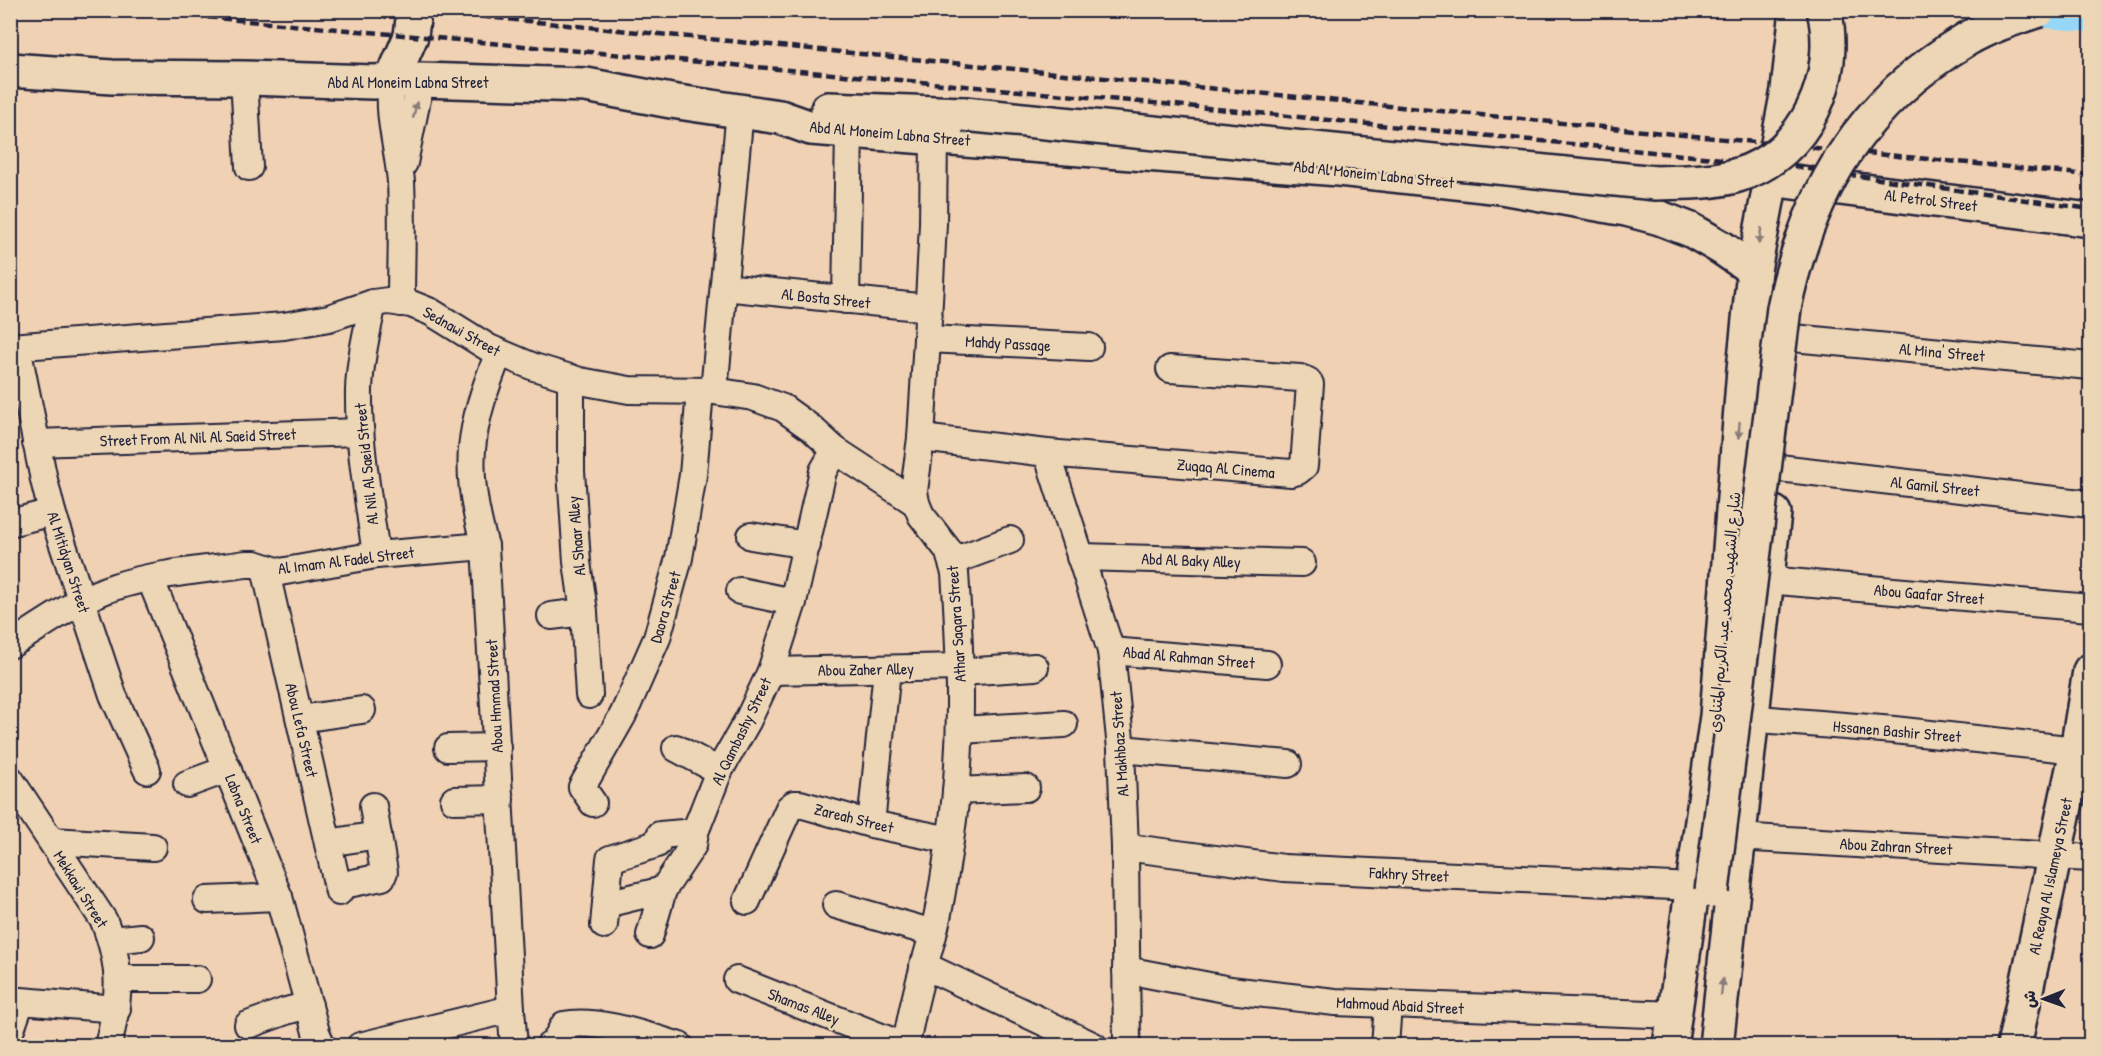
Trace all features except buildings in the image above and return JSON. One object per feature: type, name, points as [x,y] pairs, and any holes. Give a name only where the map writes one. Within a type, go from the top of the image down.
[{"type":"street","points":[[400,303],[401,181],[406,80],[414,10]]},
{"type":"street","points":[[406,80],[430,38],[433,10]]},
{"type":"street","name":"شارع الشهيد محمد عبد الكريم المتناوى","points":[[1673,1030],[1703,889],[1754,270],[1788,90],[1797,10]]},
{"type":"street","points":[[780,117],[814,108],[964,114],[1656,183],[1698,182],[1739,175],[1767,161],[1791,142],[1809,118],[1822,90],[1829,60],[1829,29],[1824,10]]},
{"type":"street","points":[[1692,1046],[1703,889],[1784,308],[1792,265],[1808,222],[1828,180],[1850,146],[1879,110],[1918,73],[1968,39],[2007,21],[2039,10]]},
{"type":"street","name":"Abd Al Moneim Labna Street","points":[[10,70],[112,77],[307,81],[406,80],[586,85],[671,101],[780,117],[811,128],[1327,168],[1501,187],[1626,209],[1660,218],[1691,230],[1754,270]]},
{"type":"street","points":[[244,78],[249,166]]},
{"type":"street","name":"Daora Street","points":[[593,803],[582,787],[624,715],[657,638],[679,558],[724,288],[740,110]]},
{"type":"street","points":[[846,300],[849,132]]},
{"type":"street","points":[[916,503],[914,491],[921,438],[933,224],[934,138]]},
{"type":"street","name":"Al Petrol Street","points":[[1771,179],[2091,220]]},
{"type":"street","points":[[1716,1046],[1809,185]]},
{"type":"street","name":"Al Bosta Street","points":[[724,288],[928,308]]},
{"type":"street","name":"Sednawi Street","points":[[14,347],[284,326],[329,318],[374,303],[388,301],[411,304],[431,312],[499,352],[534,367],[571,378],[629,390],[707,391],[753,397],[783,408],[811,428],[835,450],[916,503]]},
{"type":"street","name":"Al Nil Al Saeid Street","points":[[374,303],[364,345],[359,388],[360,432],[376,555]]},
{"type":"street","name":"Al Mina' Street","points":[[1793,338],[2091,366]]},
{"type":"street","name":"Mahdy Passage","points":[[927,339],[1089,347]]},
{"type":"street","name":"Al Mitidyan Street","points":[[14,347],[52,512],[113,695],[147,770]]},
{"type":"street","name":"Abou Hmmad Street","points":[[499,352],[483,392],[473,431],[470,471],[475,512],[485,546],[514,1046]]},
{"type":"street","name":"Zuqaq Al Cinema","points":[[921,438],[1047,453],[1290,473],[1304,466],[1310,384],[1308,381],[1300,378],[1170,369]]},
{"type":"street","name":"Al Shaar Alley","points":[[571,378],[573,505],[577,562],[584,612],[589,695]]},
{"type":"street","name":"Street From Al Nil Al Saeid Street","points":[[36,443],[360,432]]},
{"type":"street","name":"Al Qambashy Street","points":[[650,935],[663,890],[693,845],[695,832],[720,771],[771,671],[793,602],[823,471],[835,450]]},
{"type":"street","name":"Al Makhbaz Street","points":[[1047,453],[1111,651],[1121,749],[1125,847],[1126,1046]]},
{"type":"street","name":"Al Gamil Street","points":[[1779,468],[2091,504]]},
{"type":"street","name":"Athar Saqara Street","points":[[905,1046],[923,965],[933,933],[950,840],[960,730],[961,669],[953,561],[948,550],[921,515],[916,503]]},
{"type":"street","points":[[10,524],[52,512]]},
{"type":"street","points":[[751,536],[807,544]]},
{"type":"street","points":[[953,561],[1010,540]]},
{"type":"street","name":"Al Imam Al Fadel Street","points":[[10,645],[82,601],[114,587],[150,578],[246,564],[255,564],[280,572],[376,555],[485,546]]},
{"type":"street","name":"Abd Al Baky Alley","points":[[1080,557],[1302,563]]},
{"type":"street","name":"Abou Lefa Street","points":[[265,568],[339,889],[382,877],[384,872],[378,835]]},
{"type":"street","name":"Labna Street","points":[[150,578],[279,897],[322,1046]]},
{"type":"street","name":"Abou Gaafar Street","points":[[1767,580],[2091,608]]},
{"type":"street","points":[[740,591],[793,602]]},
{"type":"street","points":[[551,616],[584,612]]},
{"type":"street","name":"Abad Al Rahman Street","points":[[1111,651],[1267,664]]},
{"type":"street","name":"Abou Zaher Alley","points":[[771,671],[1035,667]]},
{"type":"street","points":[[871,824],[887,670]]},
{"type":"street","name":"Al Reaya Al Islameya Street","points":[[2014,1046],[2055,854],[2079,768],[2091,671]]},
{"type":"street","points":[[300,719],[362,710]]},
{"type":"street","name":"Hssanen Bashir Street","points":[[1717,716],[1894,730],[2079,768]]},
{"type":"street","points":[[960,730],[1064,724]]},
{"type":"street","points":[[448,748],[497,747]]},
{"type":"street","points":[[676,748],[720,771]]},
{"type":"street","points":[[1121,749],[1288,764]]},
{"type":"street","points":[[186,784],[228,770]]},
{"type":"street","name":"Mekkawi Street","points":[[10,779],[104,921],[111,940],[119,979],[117,1009],[108,1046]]},
{"type":"street","points":[[956,791],[1026,788]]},
{"type":"street","points":[[454,800],[500,799]]},
{"type":"street","name":"Zareah Street","points":[[747,901],[789,808],[794,804],[871,824],[950,840]]},
{"type":"street","points":[[328,843],[378,835],[373,806]]},
{"type":"street","points":[[663,890],[605,915],[610,859],[657,844],[660,836],[695,832]]},
{"type":"street","name":"Abou Zahran Street","points":[[1738,837],[2055,854],[2091,858]]},
{"type":"street","points":[[52,841],[153,847]]},
{"type":"street","name":"Fakhry Street","points":[[1125,847],[1284,867],[1703,889]]},
{"type":"street","points":[[207,900],[279,897]]},
{"type":"street","points":[[836,905],[933,933]]},
{"type":"street","points":[[111,940],[141,937]]},
{"type":"street","points":[[923,965],[1092,1045]]},
{"type":"street","name":"Mahmoud Abaid Street","points":[[1126,970],[1188,983],[1272,996],[1673,1030]]},
{"type":"street","points":[[119,979],[197,979]]},
{"type":"street","name":"Shamas Alley","points":[[737,980],[905,1046]]},
{"type":"street","points":[[10,1032],[21,1001],[117,1009]]},
{"type":"street","points":[[248,1025],[309,1005]]},
{"type":"street","points":[[1385,1046],[1388,1005]]},
{"type":"street","points":[[360,1046],[456,1035],[511,1010]]},
{"type":"street","points":[[549,1046],[554,1043],[564,1025],[573,1023],[618,1028],[680,1046]]},
{"type":"waterway","points":[[2015,11],[2090,18]]},
{"type":"railway","points":[[127,10],[1197,107],[1774,164],[2090,209]]},
{"type":"railway","points":[[415,10],[2090,175]]}]
